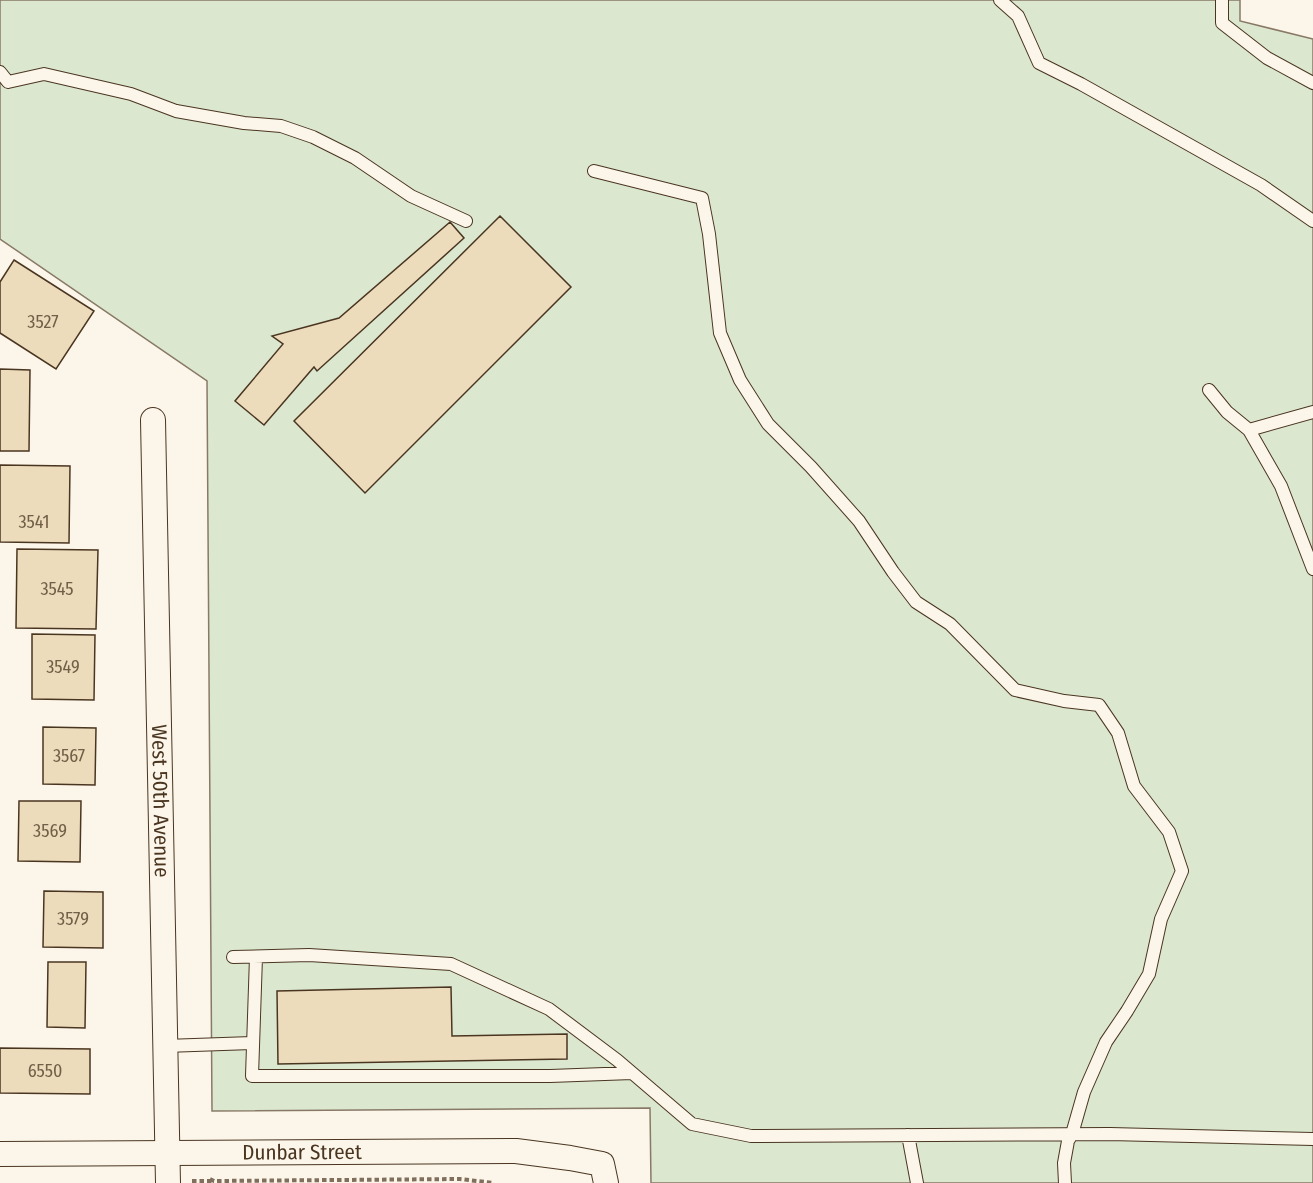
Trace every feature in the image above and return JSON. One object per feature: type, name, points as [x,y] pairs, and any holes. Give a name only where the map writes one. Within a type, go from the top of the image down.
[{"type":"street","name":"West 50th Avenue","points":[[153,420],[168,1154],[175,1182]]},
{"type":"street","name":"Dunbar Street","points":[[0,1154],[516,1151],[570,1158],[604,1174]]},
{"type":"lane","points":[[1000,0],[1018,16],[1039,63],[1081,84],[1261,185],[1313,220]]},
{"type":"lane","points":[[1222,0],[1222,23],[1267,58],[1313,83]]},
{"type":"lane","points":[[0,72],[8,82],[44,74],[131,94],[176,111],[244,123],[281,126],[334,147],[355,158],[411,196],[466,221]]},
{"type":"lane","points":[[594,171],[702,198],[709,234],[720,333],[740,380],[768,424],[811,467],[859,521],[916,603],[950,624],[1016,690],[1064,701],[1099,705],[1118,733],[1134,786],[1170,832],[1182,871],[1161,919],[1149,974],[1106,1041],[1084,1092],[1068,1141],[1064,1163],[1065,1183]]},
{"type":"lane","points":[[1209,390],[1227,412],[1249,430],[1281,486],[1313,569]]},
{"type":"lane","points":[[1249,430],[1313,412]]},
{"type":"lane","points":[[233,957],[309,955],[451,964],[549,1009],[632,1073],[692,1124],[751,1136],[1072,1134],[1313,1139]]},
{"type":"lane","points":[[256,957],[252,1076],[550,1076],[632,1073]]},
{"type":"lane","points":[[165,1046],[252,1043]]},
{"type":"lane","points":[[908,1135],[917,1183]]},
{"type":"path","points":[[197,1174],[214,1181]]},
{"type":"path","points":[[175,1182],[460,1179],[494,1183]]},
{"type":"green space","points":[[0,0],[1240,0],[1240,21],[1313,39],[1313,1183],[651,1183],[650,1108],[212,1111],[207,381],[0,239]]},
{"type":"building","points":[[500,216],[571,287],[365,493],[294,421]]},
{"type":"building","points":[[450,222],[464,238],[317,371],[314,367],[264,425],[235,401],[283,344],[272,336],[339,318]]},
{"type":"building","points":[[14,260],[94,311],[56,369],[0,333],[0,282]]},
{"type":"building","points":[[0,369],[30,370],[29,451],[0,451]]},
{"type":"building","points":[[0,465],[70,466],[69,543],[0,542]]},
{"type":"building","points":[[17,549],[98,550],[96,629],[16,628]]},
{"type":"building","points":[[32,634],[95,635],[94,700],[32,699]]},
{"type":"building","points":[[43,727],[96,728],[95,785],[43,784]]},
{"type":"building","points":[[19,801],[81,801],[80,862],[18,861]]},
{"type":"building","points":[[44,891],[103,892],[103,948],[43,947]]},
{"type":"building","points":[[48,962],[86,962],[85,1028],[47,1027]]},
{"type":"building","points":[[451,987],[452,1036],[567,1034],[567,1059],[278,1064],[277,991]]},
{"type":"building","points":[[0,1048],[90,1049],[90,1094],[0,1093]]}]
